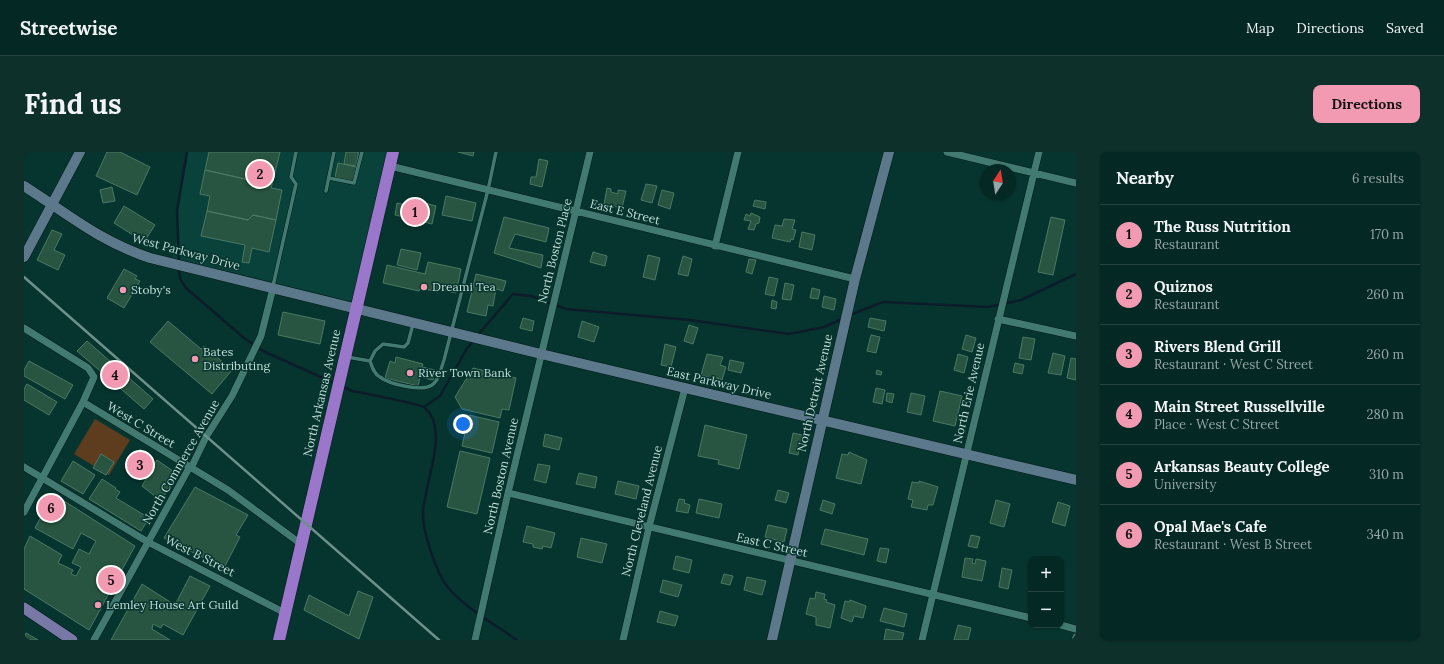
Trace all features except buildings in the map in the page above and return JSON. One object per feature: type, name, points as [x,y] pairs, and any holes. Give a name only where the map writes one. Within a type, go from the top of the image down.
[{"type":"highway","name":"North Arkansas Avenue","points":[[279,640],[393,152]]},
{"type":"main road","points":[[24,257],[80,152]]},
{"type":"main road","name":"North Detroit Avenue","points":[[772,640],[849,304],[889,152]]},
{"type":"main road","name":"West Parkway Drive","points":[[24,186],[112,243],[150,258],[356,308]]},
{"type":"main road","name":"East Parkway Drive","points":[[356,308],[486,341],[1076,480]]},
{"type":"main road","points":[[24,608],[72,640]]},
{"type":"street","name":"North Boston Place","points":[[541,354],[590,152]]},
{"type":"street","points":[[715,246],[738,152]]},
{"type":"street","points":[[947,152],[1076,183]]},
{"type":"street","name":"North Erie Avenue","points":[[922,640],[1039,152]]},
{"type":"street","name":"East E Street","points":[[390,166],[855,279]]},
{"type":"street","name":"North Commerce Avenue","points":[[94,640],[189,468],[192,466],[206,437],[232,396],[261,336],[273,288]]},
{"type":"street","points":[[999,316],[1076,336]]},
{"type":"street","points":[[24,328],[88,368],[94,377],[83,402],[24,512]]},
{"type":"street","name":"North Boston Avenue","points":[[476,640],[508,493],[541,354]]},
{"type":"street","name":"North Cleveland Avenue","points":[[623,640],[649,527],[685,388]]},
{"type":"street","name":"West C Street","points":[[83,402],[189,468],[228,490],[301,544]]},
{"type":"street","name":"West B Street","points":[[24,467],[148,542],[285,612]]},
{"type":"street","name":"East C Street","points":[[508,493],[1028,617]]},
{"type":"street","points":[[1064,626],[1076,628]]},
{"type":"lane","points":[[273,288],[296,184],[291,177],[296,152]]},
{"type":"lane","points":[[326,191],[334,152]]},
{"type":"lane","points":[[329,178],[354,183],[362,152]]},
{"type":"lane","points":[[370,361],[378,377],[386,381],[409,387],[426,387],[432,385],[436,380],[444,360],[452,332],[488,190],[496,152]]},
{"type":"lane","points":[[370,361],[375,351],[383,344],[404,347],[408,343],[414,323]]},
{"type":"lane","points":[[345,357],[370,361]]},
{"type":"shaded area","points":[[187,152],[394,152],[357,308],[171,263],[177,241],[177,211]]},
{"type":"shaded area","points":[[95,419],[130,440],[109,475],[74,454]]},
{"type":"waterway","points":[[179,262],[177,211],[187,152]]},
{"type":"waterway","points":[[179,269],[180,279],[186,288],[244,338],[263,351],[334,383]]},
{"type":"waterway","points":[[850,315],[883,302],[988,307],[1021,300],[1076,274]]},
{"type":"waterway","points":[[477,336],[513,294],[531,296],[566,309],[690,320],[789,334],[824,327],[842,319]]},
{"type":"waterway","points":[[424,407],[440,396],[466,350],[474,340]]},
{"type":"waterway","points":[[343,387],[352,391],[421,406],[425,408],[432,418],[436,443],[424,501],[423,520],[433,558],[444,582],[458,598],[517,640]]},
{"type":"railway","points":[[24,277],[439,640]]},
{"type":"place","name":"Quiznos","points":[[260,174]]},
{"type":"place","name":"The Russ Nutrition","points":[[415,212]]},
{"type":"place","name":"Dreami Tea","points":[[424,287]]},
{"type":"place","name":"Stoby's","points":[[123,290]]},
{"type":"place","name":"Bates Distributing","points":[[195,359]]},
{"type":"place","name":"River Town Bank","points":[[410,373]]},
{"type":"place","name":"Main Street Russellville","points":[[115,375]]},
{"type":"place","name":"Rivers Blend Grill","points":[[140,465]]},
{"type":"place","name":"Opal Mae's Cafe","points":[[51,508]]},
{"type":"place","name":"Arkansas Beauty College","points":[[111,580]]},
{"type":"place","name":"Lemley House Art Guild","points":[[98,605]]}]
